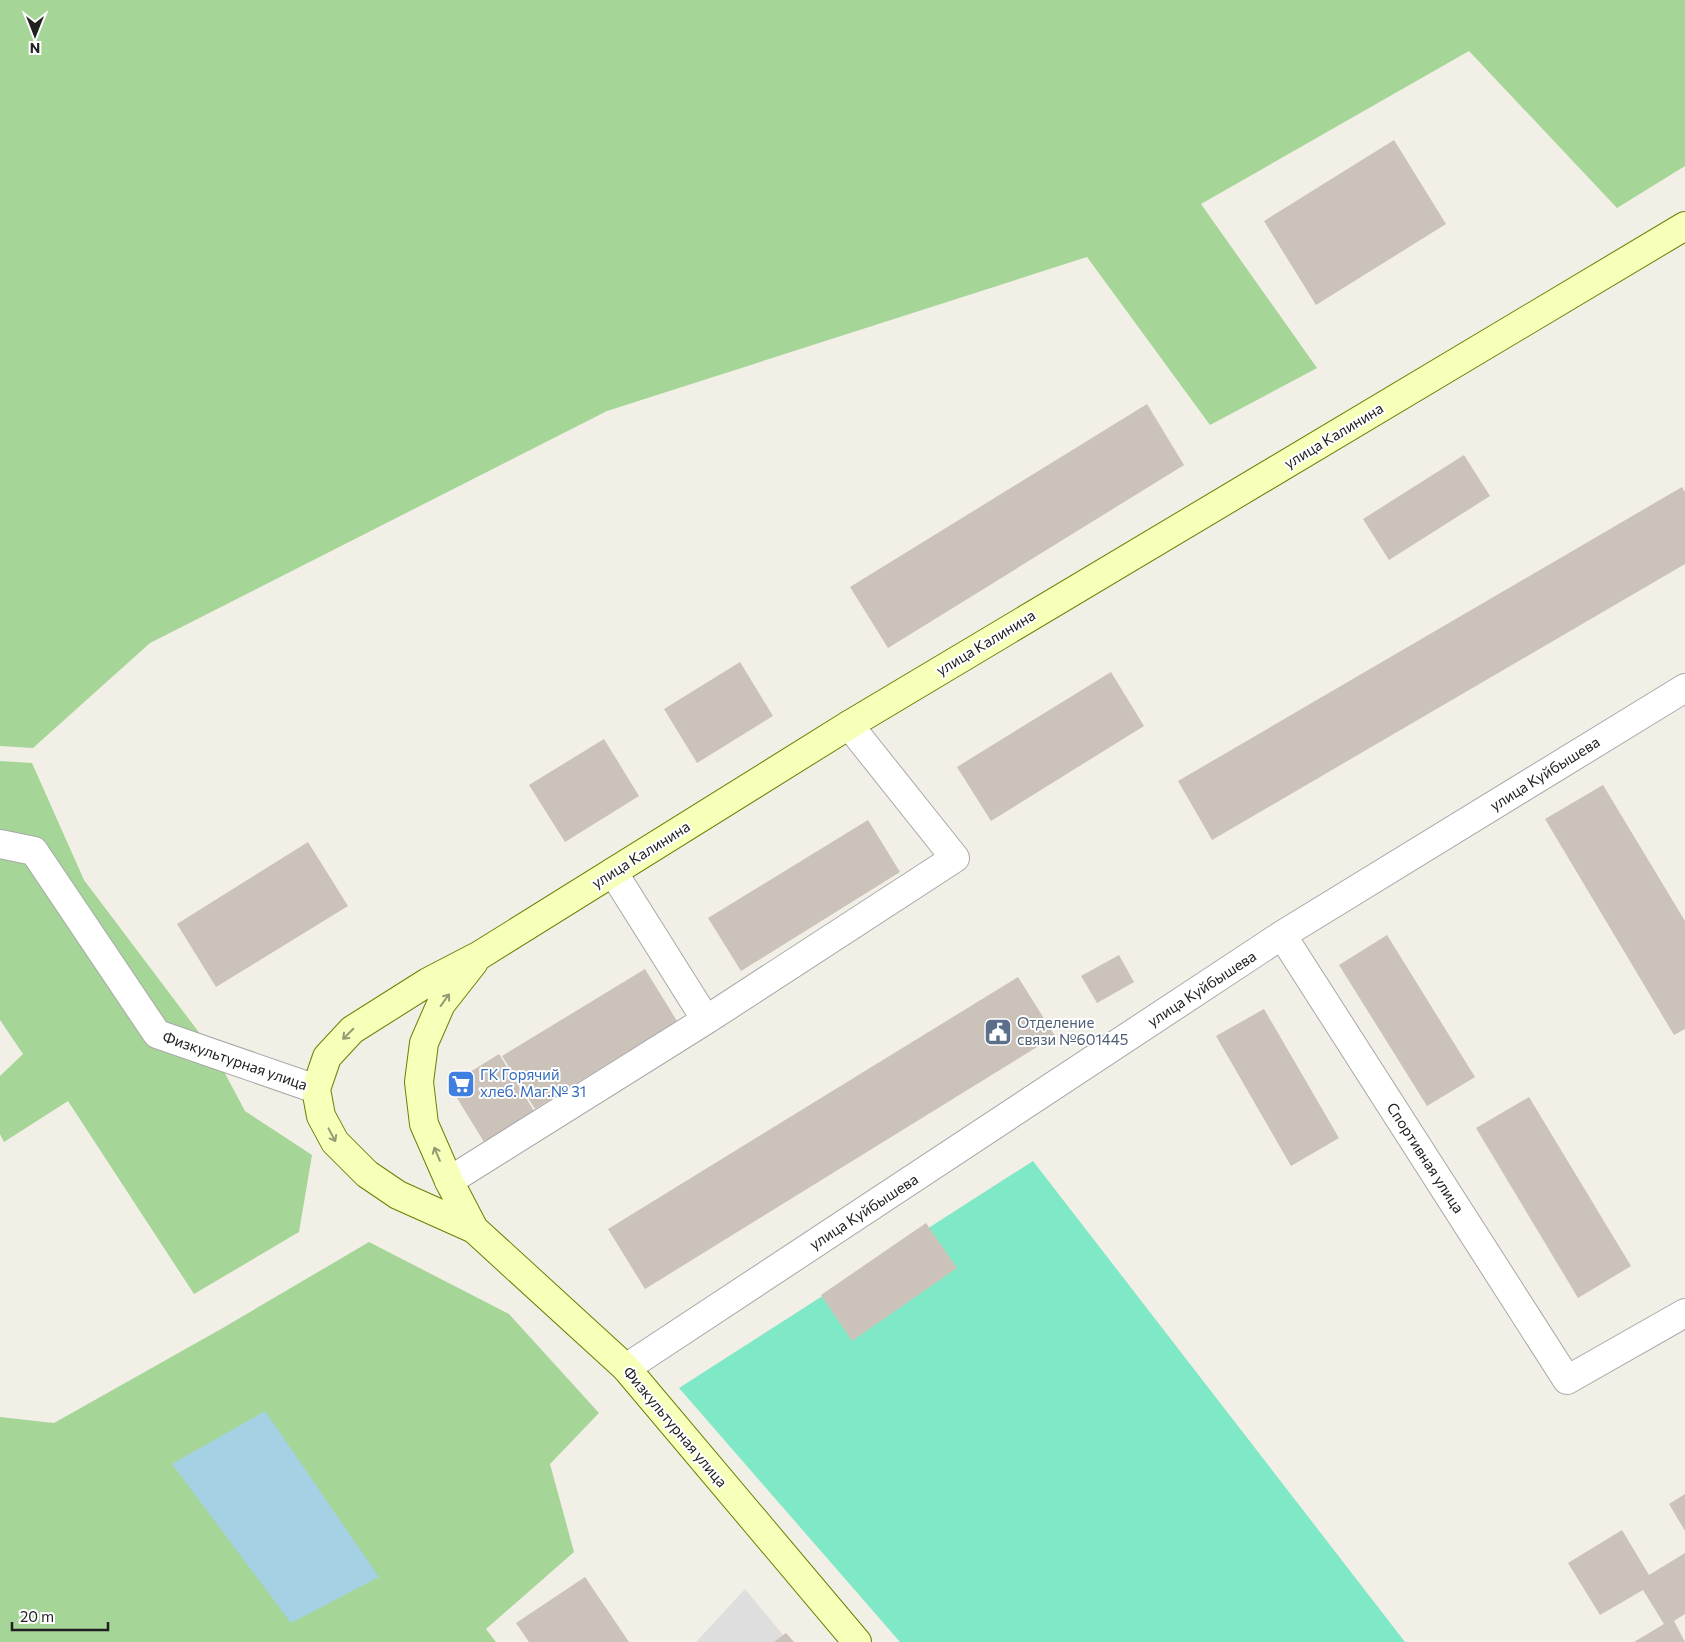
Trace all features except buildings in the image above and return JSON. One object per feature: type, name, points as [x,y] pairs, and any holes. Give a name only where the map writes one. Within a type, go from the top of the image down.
[{"type":"main road","name":"улица Калинина","points":[[316,1089],[327,1057],[352,1030],[380,1012],[428,982],[480,955],[849,725],[1685,226]]},
{"type":"main road","name":"Физкультурная улица","points":[[474,1230],[449,1181],[424,1124],[418,1082],[424,1043],[441,1004],[480,955]]},
{"type":"main road","points":[[380,1012],[404,1016],[418,1026],[424,1043]]},
{"type":"main road","name":"Физкультурная улица","points":[[316,1089],[322,1116],[335,1142],[367,1174],[398,1195],[474,1230],[626,1368],[857,1642]]},
{"type":"main road","points":[[398,1195],[422,1192],[449,1181]]},
{"type":"street","name":"улица Куйбышева","points":[[626,1368],[1282,935],[1685,688]]},
{"type":"street","points":[[449,1181],[706,1020],[955,858],[849,725]]},
{"type":"street","name":"Физкультурная улица","points":[[0,844],[34,851],[157,1034],[316,1089]]},
{"type":"street","points":[[613,872],[706,1020]]},
{"type":"street","name":"Спортивная улица","points":[[1282,935],[1567,1380],[1685,1313]]},
{"type":"shaded area","points":[[745,1589],[789,1642],[696,1642]]},
{"type":"green space","points":[[0,0],[1685,0],[1685,166],[1617,208],[1469,51],[1201,204],[1317,368],[1210,425],[1087,257],[607,411],[150,643],[33,748],[0,746]]},
{"type":"green space","points":[[0,761],[32,763],[84,880],[213,1051],[245,1111],[312,1155],[299,1232],[194,1294],[68,1101],[4,1142],[0,1134],[0,1076],[23,1054],[0,1020]]},
{"type":"green space","points":[[1033,1161],[1405,1642],[900,1642],[679,1388]]},
{"type":"green space","points":[[369,1242],[509,1314],[599,1413],[550,1464],[574,1552],[486,1629],[496,1642],[0,1642],[0,1417],[54,1423],[221,1329]]},
{"type":"water","points":[[265,1411],[379,1577],[291,1623],[172,1464]]},
{"type":"place","name":"Отделение связи №601445","points":[[998,1032]]},
{"type":"place","name":"ГК Горячий хлеб. Маг.№ 31","points":[[461,1084]]}]
